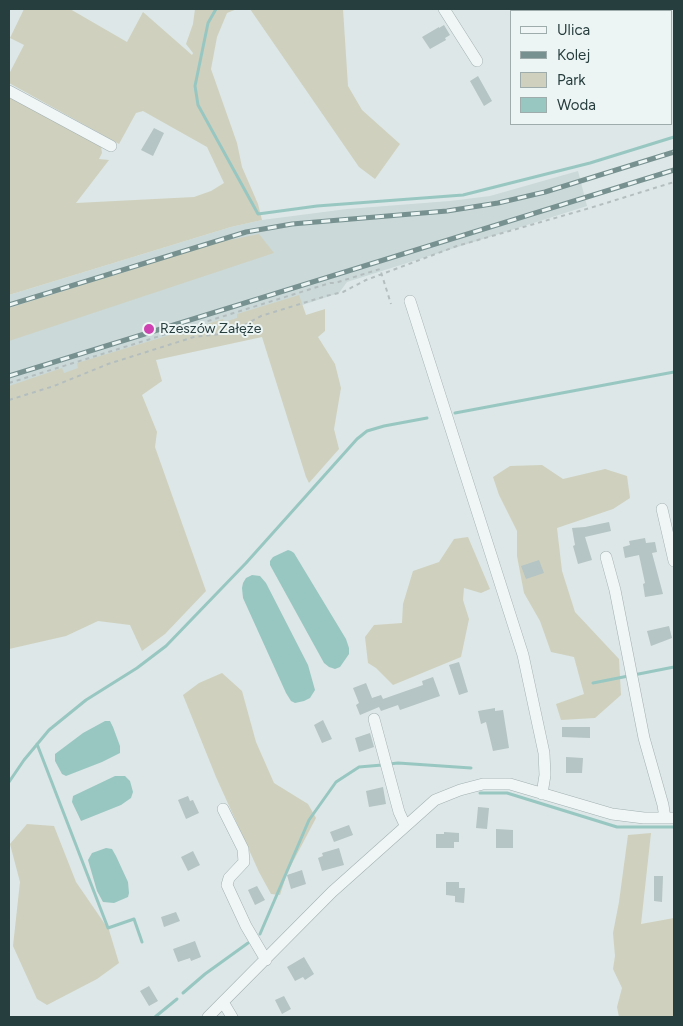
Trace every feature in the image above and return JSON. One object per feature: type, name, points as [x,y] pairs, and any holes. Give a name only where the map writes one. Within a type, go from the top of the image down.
[{"type":"street","points":[[444,9],[476,61]]},
{"type":"street","points":[[9,91],[111,146]]},
{"type":"street","points":[[410,301],[523,655],[544,753],[545,775],[542,794]]},
{"type":"street","points":[[662,509],[674,560]]},
{"type":"street","points":[[208,1017],[332,892],[435,800],[460,790],[483,784],[510,784],[612,814],[644,818],[670,818],[663,805],[644,738],[615,590],[606,557]]},
{"type":"street","points":[[374,719],[399,812],[405,825]]},
{"type":"street","points":[[223,809],[243,849],[244,862],[229,878],[227,885],[246,926],[266,960]]},
{"type":"street","points":[[223,1002],[232,1017]]},
{"type":"path","points":[[9,400],[54,386],[108,364],[194,337],[230,333],[260,316],[343,292],[382,273],[457,246],[674,182]]},
{"type":"path","points":[[9,383],[380,269],[391,304]]},
{"type":"shaded area","points":[[578,171],[587,206],[347,282],[339,293],[9,401],[9,295],[231,227],[262,220],[347,209],[490,196]]},
{"type":"green space","points":[[24,9],[70,9],[127,42],[143,12],[192,55],[193,53],[186,44],[193,24],[195,9],[237,9],[227,13],[217,37],[211,69],[237,143],[242,167],[258,204],[262,220],[231,227],[9,295],[9,95],[101,146],[102,153],[99,159],[109,160],[76,203],[194,197],[211,191],[224,183],[207,147],[143,111],[136,113],[119,144],[9,83],[9,74],[24,45],[10,38]]},
{"type":"green space","points":[[250,9],[343,9],[348,86],[362,110],[400,144],[375,179],[359,167]]},
{"type":"green space","points":[[259,234],[274,253],[9,341],[9,308],[220,242]]},
{"type":"green space","points":[[299,295],[306,315],[325,309],[325,331],[318,337],[335,364],[341,388],[334,429],[339,449],[309,483],[262,337],[156,360],[162,381],[142,395],[157,432],[155,447],[206,591],[165,634],[142,651],[130,625],[98,621],[66,636],[9,649],[9,386],[62,368],[64,373],[78,368],[77,363],[223,319],[224,322],[237,318],[237,314]]},
{"type":"green space","points":[[542,465],[563,479],[605,469],[627,476],[630,498],[613,509],[557,528],[562,571],[575,612],[619,659],[621,695],[595,718],[561,720],[556,704],[584,694],[574,657],[551,652],[540,621],[524,593],[517,556],[517,531],[499,495],[493,477],[510,466]]},
{"type":"green space","points":[[468,537],[490,589],[481,593],[464,588],[463,600],[469,619],[461,657],[393,685],[376,668],[368,663],[365,637],[374,625],[402,623],[403,604],[413,571],[439,562],[454,539]]},
{"type":"green space","points":[[222,673],[242,691],[256,742],[274,783],[308,804],[316,818],[287,873],[280,895],[271,894],[259,872],[216,777],[183,695],[199,683]]},
{"type":"green space","points":[[27,824],[54,826],[76,882],[109,930],[119,963],[97,979],[47,1005],[37,999],[13,946],[20,882],[10,844]]},
{"type":"green space","points":[[651,833],[641,924],[674,918],[674,1017],[619,1017],[617,1007],[622,988],[613,969],[615,956],[613,933],[628,835]]},
{"type":"water","points":[[288,550],[294,553],[346,639],[349,654],[340,667],[335,669],[324,663],[270,565],[273,557]]},
{"type":"water","points":[[252,575],[260,576],[266,583],[308,665],[315,690],[310,698],[304,701],[295,703],[291,701],[286,693],[243,598],[243,583],[246,578]]},
{"type":"water","points":[[105,721],[110,721],[113,727],[120,746],[120,753],[66,776],[62,774],[55,761],[55,754],[83,733]]},
{"type":"water","points":[[115,776],[125,776],[130,781],[133,792],[131,798],[121,805],[81,821],[72,802],[73,796]]},
{"type":"water","points":[[106,848],[112,849],[128,882],[128,897],[114,903],[103,902],[97,891],[88,860],[92,853]]},
{"type":"building","points":[[444,25],[450,35],[445,38],[446,40],[430,49],[422,37]]},
{"type":"building","points":[[478,76],[492,101],[484,106],[470,81]]},
{"type":"building","points":[[154,128],[164,133],[153,156],[141,150]]},
{"type":"building","points":[[609,522],[611,531],[585,537],[592,560],[578,564],[573,546],[575,545],[572,528]]},
{"type":"building","points":[[645,538],[646,543],[655,542],[657,552],[652,553],[663,594],[645,597],[643,584],[645,583],[639,555],[625,558],[623,547],[630,545],[629,541]]},
{"type":"building","points":[[539,560],[544,573],[526,579],[521,566]]},
{"type":"building","points":[[669,626],[672,638],[651,646],[647,631]]},
{"type":"building","points":[[459,662],[468,692],[459,695],[449,665]]},
{"type":"building","points":[[433,677],[440,696],[400,710],[398,705],[381,711],[379,707],[360,715],[356,705],[359,703],[353,688],[366,683],[372,698],[381,695],[383,699],[423,685],[422,681]]},
{"type":"building","points":[[495,708],[495,711],[503,710],[509,748],[493,751],[486,722],[481,724],[478,711]]},
{"type":"building","points":[[323,720],[332,739],[322,743],[314,725]]},
{"type":"building","points":[[562,727],[590,727],[590,738],[562,737]]},
{"type":"building","points":[[370,733],[374,747],[359,752],[355,738]]},
{"type":"building","points":[[566,757],[583,758],[582,773],[566,773]]},
{"type":"building","points":[[383,787],[386,804],[369,807],[366,791]]},
{"type":"building","points":[[188,796],[190,801],[193,800],[199,813],[186,819],[178,800]]},
{"type":"building","points":[[478,807],[489,808],[487,829],[476,828]]},
{"type":"building","points":[[349,825],[353,835],[334,842],[330,832]]},
{"type":"building","points":[[496,829],[513,830],[513,848],[496,848]]},
{"type":"building","points":[[444,832],[459,833],[459,842],[454,842],[454,848],[436,848],[436,834],[444,834]]},
{"type":"building","points":[[339,848],[344,865],[322,871],[318,858],[323,856],[322,853]]},
{"type":"building","points":[[193,851],[200,865],[188,871],[181,857]]},
{"type":"building","points":[[302,870],[306,884],[291,889],[287,875]]},
{"type":"building","points":[[654,876],[663,876],[662,902],[654,901]]},
{"type":"building","points":[[446,882],[459,882],[459,888],[465,888],[464,903],[455,902],[455,896],[446,895]]},
{"type":"building","points":[[257,886],[265,900],[255,905],[248,890]]},
{"type":"building","points":[[176,912],[180,921],[164,927],[161,917]]},
{"type":"building","points":[[195,941],[201,957],[191,961],[190,958],[178,962],[173,949]]},
{"type":"building","points":[[304,957],[314,974],[305,980],[303,977],[295,981],[287,967]]},
{"type":"building","points":[[149,986],[158,1001],[149,1006],[140,991]]},
{"type":"building","points":[[284,996],[291,1009],[282,1014],[275,1000]]},
{"type":"waterway","points":[[216,9],[208,23],[195,86],[198,105],[258,214],[317,206],[463,195],[590,163],[674,137]]},
{"type":"waterway","points":[[455,413],[674,372]]},
{"type":"waterway","points":[[9,782],[24,760],[49,730],[86,700],[137,668],[166,646],[246,563],[357,439],[367,431],[427,418]]},
{"type":"waterway","points":[[593,683],[674,667]]},
{"type":"waterway","points":[[37,744],[108,928],[134,919],[142,942]]},
{"type":"waterway","points":[[389,764],[471,768]]},
{"type":"waterway","points":[[260,934],[309,820],[336,782],[359,767],[382,765]]},
{"type":"waterway","points":[[480,793],[507,793],[617,827],[674,827]]},
{"type":"waterway","points":[[183,993],[205,974],[248,943]]},
{"type":"waterway","points":[[155,1017],[177,999]]},
{"type":"railway","points":[[9,305],[246,232],[292,224],[447,211],[498,203],[545,192],[674,152]]},
{"type":"railway","points":[[9,376],[674,170]]},
{"type":"place","name":"Rzeszów Załęże","points":[[149,329]]}]
